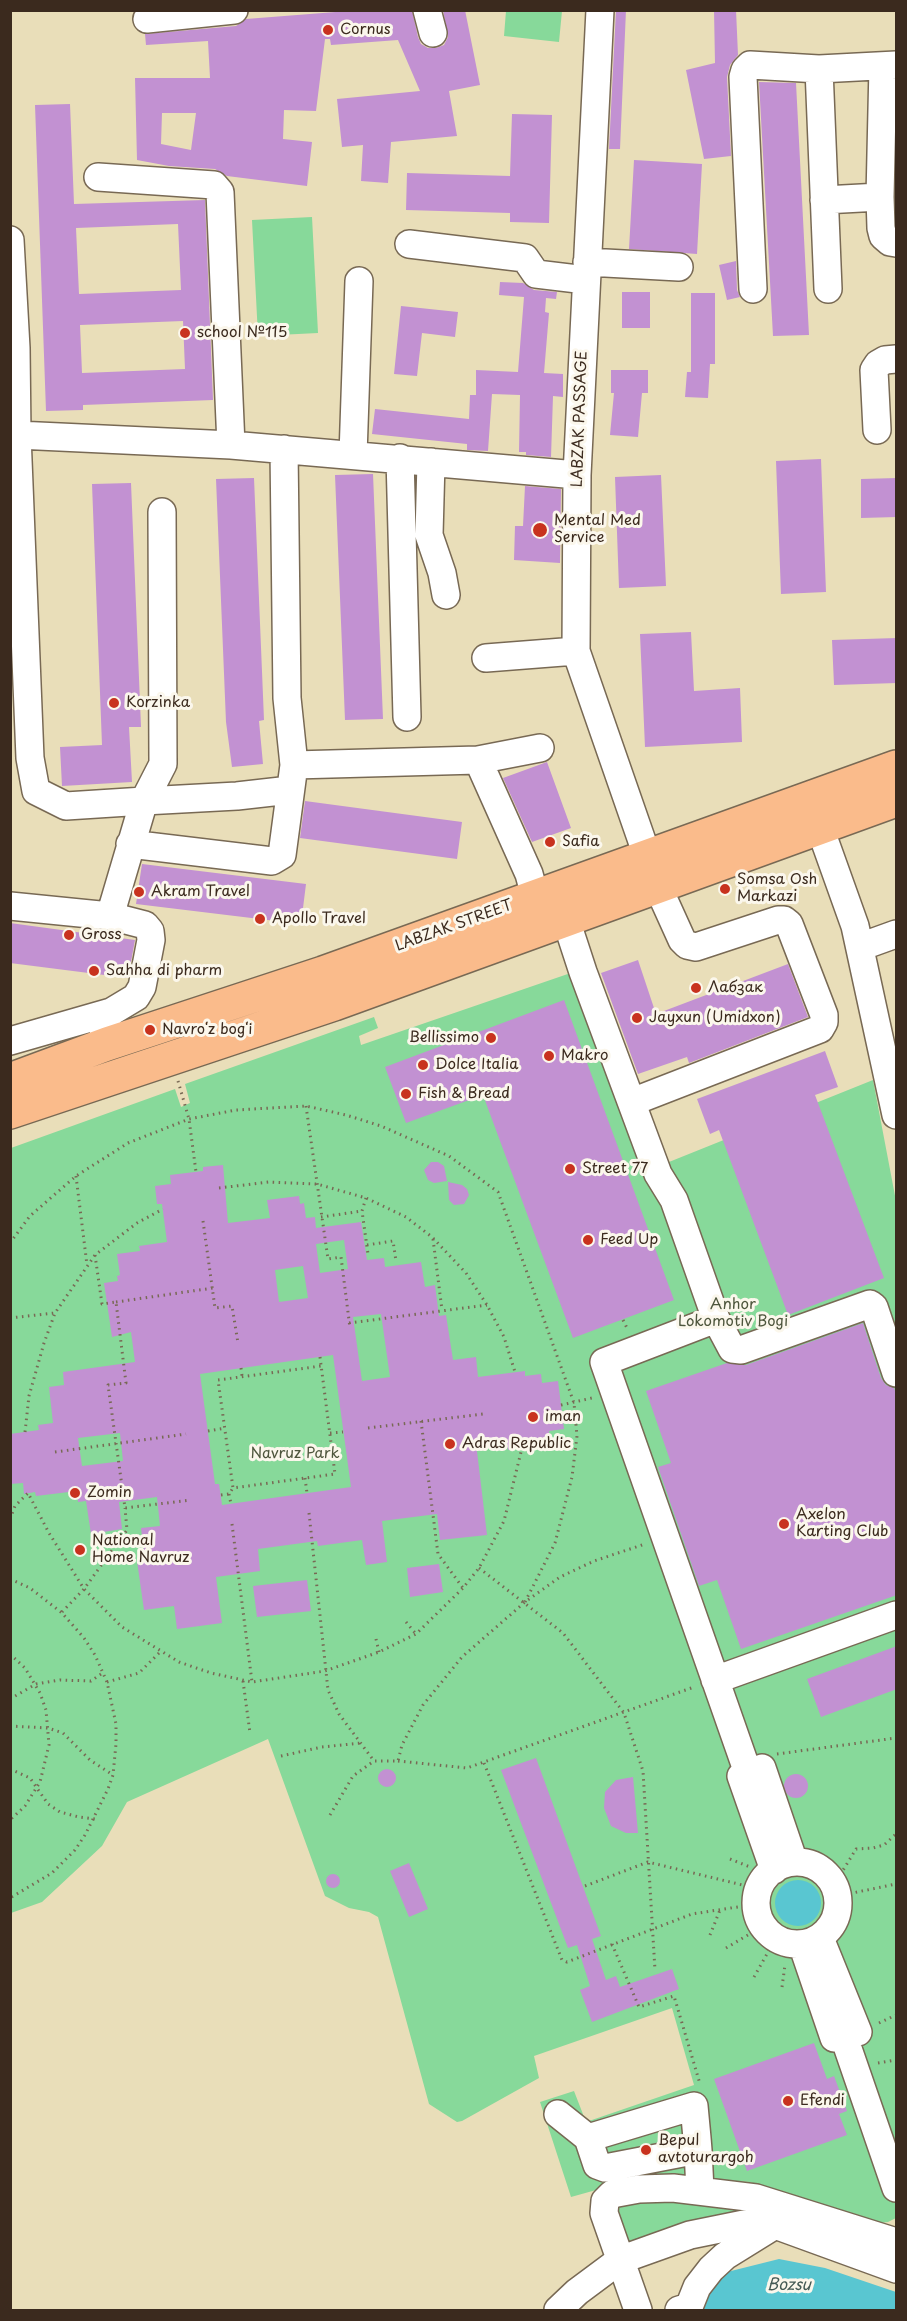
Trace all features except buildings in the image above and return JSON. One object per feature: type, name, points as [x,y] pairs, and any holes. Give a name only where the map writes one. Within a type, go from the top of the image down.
[{"type":"main road","name":"LABZAK STREET","points":[[12,1098],[334,1004],[566,920],[652,872],[897,767]]},
{"type":"main road","name":"LABZAK STREET","points":[[12,1098],[107,1044],[323,973],[536,896],[652,872],[820,828],[897,800]]},
{"type":"main road","points":[[323,973],[334,1004]]},
{"type":"street","points":[[147,19],[234,10]]},
{"type":"street","name":"LABZAK PASSAGE","points":[[600,10],[577,474],[576,651],[652,872],[682,940],[687,945],[696,946],[784,920],[789,924],[824,1014],[824,1022],[820,1029],[632,1102]]},
{"type":"street","points":[[753,289],[743,77],[750,65],[819,69],[890,65],[880,197],[881,228],[884,236],[890,242],[897,243]]},
{"type":"street","points":[[819,69],[828,289]]},
{"type":"street","points":[[98,177],[214,185],[220,192],[231,445]]},
{"type":"street","points":[[824,200],[880,197]]},
{"type":"street","points":[[10,240],[30,758],[36,791],[66,806],[237,796],[292,778],[478,760],[540,748]]},
{"type":"street","points":[[408,244],[525,258],[536,274],[679,267]]},
{"type":"street","points":[[353,455],[359,281]]},
{"type":"street","points":[[877,430],[874,370],[885,360],[897,359]]},
{"type":"street","points":[[17,435],[231,445],[577,474]]},
{"type":"street","points":[[130,844],[272,861],[282,855],[292,778],[287,698],[284,449]]},
{"type":"street","points":[[400,458],[407,717]]},
{"type":"street","points":[[431,462],[429,535],[442,573],[446,595]]},
{"type":"street","points":[[110,916],[144,801],[163,764],[162,512]]},
{"type":"street","points":[[486,658],[576,651]]},
{"type":"street","points":[[478,760],[529,874],[536,896]]},
{"type":"street","points":[[820,828],[855,926],[897,1115]]},
{"type":"street","points":[[10,906],[110,916],[146,925],[150,931],[151,940],[142,987],[136,997],[111,1012],[10,1041]]},
{"type":"street","points":[[566,920],[658,1173],[674,1200],[716,1319],[732,1348],[741,1350],[870,1304],[874,1307],[897,1373]]},
{"type":"street","points":[[860,947],[897,934]]},
{"type":"street","points":[[107,1044],[102,1025],[111,1012]]},
{"type":"street","points":[[716,1319],[604,1362],[746,1766],[762,1768],[770,1898],[794,1945],[811,1941],[830,1929],[837,1917],[839,1904],[836,1891],[820,1869],[808,1863],[770,1898]]},
{"type":"street","points":[[715,1680],[897,1615]]},
{"type":"street","points":[[811,1941],[858,2032],[844,2037],[897,2188]]},
{"type":"street","points":[[588,2138],[694,2106],[700,2190]]},
{"type":"street","points":[[558,2114],[588,2138],[597,2165],[605,2168],[698,2150]]},
{"type":"street","points":[[638,2310],[604,2213],[605,2201],[612,2194],[650,2188],[700,2190],[756,2198],[897,2242]]},
{"type":"street","points":[[558,2310],[577,2292],[620,2260],[690,2235],[744,2224],[775,2225],[897,2269]]},
{"type":"street","points":[[679,2310],[689,2307],[696,2287],[725,2256],[775,2225]]},
{"type":"path","points":[[177,1080],[189,1119],[196,1172]]},
{"type":"path","points":[[306,1106],[328,1259],[341,1257],[350,1325],[487,1305]]},
{"type":"path","points":[[10,1243],[30,1216],[76,1176],[128,1143],[189,1119],[252,1108],[306,1106],[346,1114],[381,1126],[449,1156],[498,1192],[574,1403],[577,1436],[572,1477],[555,1543],[525,1602]]},
{"type":"path","points":[[76,1176],[87,1265]]},
{"type":"path","points":[[219,1188],[269,1182],[317,1184],[366,1198],[406,1217],[432,1237],[466,1273],[504,1337],[515,1372]]},
{"type":"path","points":[[366,1198],[362,1211],[368,1254]]},
{"type":"path","points":[[25,1432],[29,1396],[55,1313],[95,1255],[137,1223],[163,1209]]},
{"type":"path","points":[[321,1217],[362,1211]]},
{"type":"path","points":[[203,1221],[215,1308],[232,1306],[238,1343]]},
{"type":"path","points":[[432,1237],[442,1310]]},
{"type":"path","points":[[367,1245],[393,1241],[396,1261]]},
{"type":"path","points":[[95,1255],[102,1304],[213,1288]]},
{"type":"path","points":[[62,1613],[84,1589],[127,1530],[108,1386],[126,1383],[116,1302]]},
{"type":"path","points":[[10,1318],[55,1313]]},
{"type":"path","points":[[233,1488],[335,1474],[320,1357]]},
{"type":"path","points":[[231,1503],[230,1494],[233,1488],[218,1380],[321,1366]]},
{"type":"path","points":[[241,1368],[242,1376]]},
{"type":"path","points":[[561,1405],[574,1403]]},
{"type":"path","points":[[368,1428],[483,1414]]},
{"type":"path","points":[[421,1421],[438,1554],[463,1588]]},
{"type":"path","points":[[208,1431],[225,1428]]},
{"type":"path","points":[[330,1433],[344,1432]]},
{"type":"path","points":[[55,1452],[186,1434]]},
{"type":"path","points":[[10,1519],[15,1506],[28,1493],[49,1533],[84,1589],[122,1627],[160,1652],[189,1666],[252,1682],[325,1671],[379,1652],[416,1634],[463,1588],[479,1568],[504,1521],[522,1448]]},
{"type":"path","points":[[305,1478],[307,1493]]},
{"type":"path","points":[[221,1495],[230,1494]]},
{"type":"path","points":[[125,1508],[191,1500]]},
{"type":"path","points":[[309,1513],[328,1690],[339,1714],[374,1761]]},
{"type":"path","points":[[232,1524],[252,1682]]},
{"type":"path","points":[[398,1761],[402,1745],[423,1706],[462,1657],[525,1602],[560,1577],[594,1561],[666,1538]]},
{"type":"path","points":[[479,1568],[563,1633],[624,1713],[643,1771],[655,1970]]},
{"type":"path","points":[[10,1579],[30,1588],[62,1613],[84,1638],[104,1672],[116,1724],[113,1775],[95,1819],[75,1850],[52,1873],[10,1898]]},
{"type":"path","points":[[406,1622],[416,1634]]},
{"type":"path","points":[[376,1638],[379,1652]]},
{"type":"path","points":[[107,1682],[139,1673],[160,1652]]},
{"type":"path","points":[[10,1654],[25,1668],[36,1684],[44,1701],[48,1728],[48,1756],[38,1786],[25,1806],[10,1820]]},
{"type":"path","points":[[10,1699],[36,1684],[60,1680],[91,1681],[104,1672]]},
{"type":"path","points":[[330,1815],[353,1776],[374,1761],[398,1761],[467,1768],[484,1764],[715,1680]]},
{"type":"path","points":[[243,1681],[250,1733]]},
{"type":"path","points":[[10,1726],[48,1728],[63,1732],[90,1760],[113,1775]]},
{"type":"path","points":[[746,1766],[897,1738]]},
{"type":"path","points":[[280,1756],[322,1747],[361,1743]]},
{"type":"path","points":[[484,1764],[562,1960],[567,1962],[692,1914],[770,1898]]},
{"type":"path","points":[[10,1769],[30,1778],[38,1786],[48,1804],[60,1812],[95,1819]]},
{"type":"path","points":[[836,1891],[856,1849],[884,1845],[897,1834]]},
{"type":"path","points":[[585,1886],[648,1862],[770,1898]]},
{"type":"path","points":[[836,1891],[897,1884]]},
{"type":"path","points":[[726,1948],[770,1898]]},
{"type":"path","points":[[754,1977],[770,1898]]},
{"type":"path","points":[[710,1935],[720,1910]]},
{"type":"path","points":[[612,1944],[639,2007],[674,1996],[699,2078],[700,2090],[694,2106]]},
{"type":"green space","points":[[506,11],[562,11],[559,42],[504,36]]},
{"type":"green space","points":[[312,217],[318,333],[258,336],[252,220]]},
{"type":"green space","points":[[594,965],[664,1164],[873,1080],[896,1201],[896,2218],[888,2222],[861,2225],[750,2182],[662,2177],[614,2185],[571,2197],[540,2102],[574,2091],[586,2122],[694,2085],[672,2008],[534,2056],[539,2078],[462,2121],[457,2122],[429,2104],[378,1917],[369,1912],[349,1908],[325,1896],[268,1739],[127,1802],[102,1846],[42,1902],[11,1913],[11,1148],[175,1089],[181,1107],[190,1103],[185,1084],[374,1017],[378,1028],[359,1036],[361,1045]]},
{"type":"green space","points":[[641,2197],[752,2210],[622,2247],[615,2205]]},
{"type":"water","points":[[798,1880],[814,1887],[821,1903],[814,1919],[798,1926],[782,1919],[775,1903],[782,1887]]},
{"type":"water","name":"Bozsu","points":[[779,2259],[825,2268],[896,2292],[896,2310],[693,2310],[727,2272]]},
{"type":"place","name":"Cornus","points":[[328,30]]},
{"type":"place","name":"school №115","points":[[185,333]]},
{"type":"place","name":"Mental Med Service","points":[[540,530]]},
{"type":"place","name":"Korzinka","points":[[114,703]]},
{"type":"place","name":"Safia","points":[[550,842]]},
{"type":"place","name":"Somsa Osh Markazi","points":[[725,889]]},
{"type":"place","name":"Akram Travel","points":[[139,892]]},
{"type":"place","name":"Apollo Travel","points":[[260,919]]},
{"type":"place","name":"Gross","points":[[69,935]]},
{"type":"place","name":"Sahha di pharm","points":[[94,971]]},
{"type":"place","name":"Лабзак","points":[[696,988]]},
{"type":"place","name":"Jayxun (Umidxon)","points":[[637,1018]]},
{"type":"place","name":"Navroʻz bogʻi","points":[[150,1030]]},
{"type":"place","name":"Bellissimo","points":[[491,1038]]},
{"type":"place","name":"Makro","points":[[549,1056]]},
{"type":"place","name":"Dolce Italia","points":[[423,1065]]},
{"type":"place","name":"Fish & Bread","points":[[406,1094]]},
{"type":"place","name":"Street 77","points":[[570,1169]]},
{"type":"place","name":"Feed Up","points":[[588,1240]]},
{"type":"place","name":"iman","points":[[533,1417]]},
{"type":"place","name":"Adras Republic","points":[[450,1444]]},
{"type":"place","name":"Zomin","points":[[75,1493]]},
{"type":"place","name":"Axelon Karting Club","points":[[784,1524]]},
{"type":"place","name":"National Home Navruz","points":[[80,1550]]},
{"type":"place","name":"Efendi","points":[[788,2101]]},
{"type":"place","name":"Bepul avtoturargoh","points":[[646,2150]]},
{"type":"park label","name":"Anhor Lokomotiv Bogi","points":[[733,1314]]},
{"type":"park label","name":"Navruz Park","points":[[295,1454]]}]
